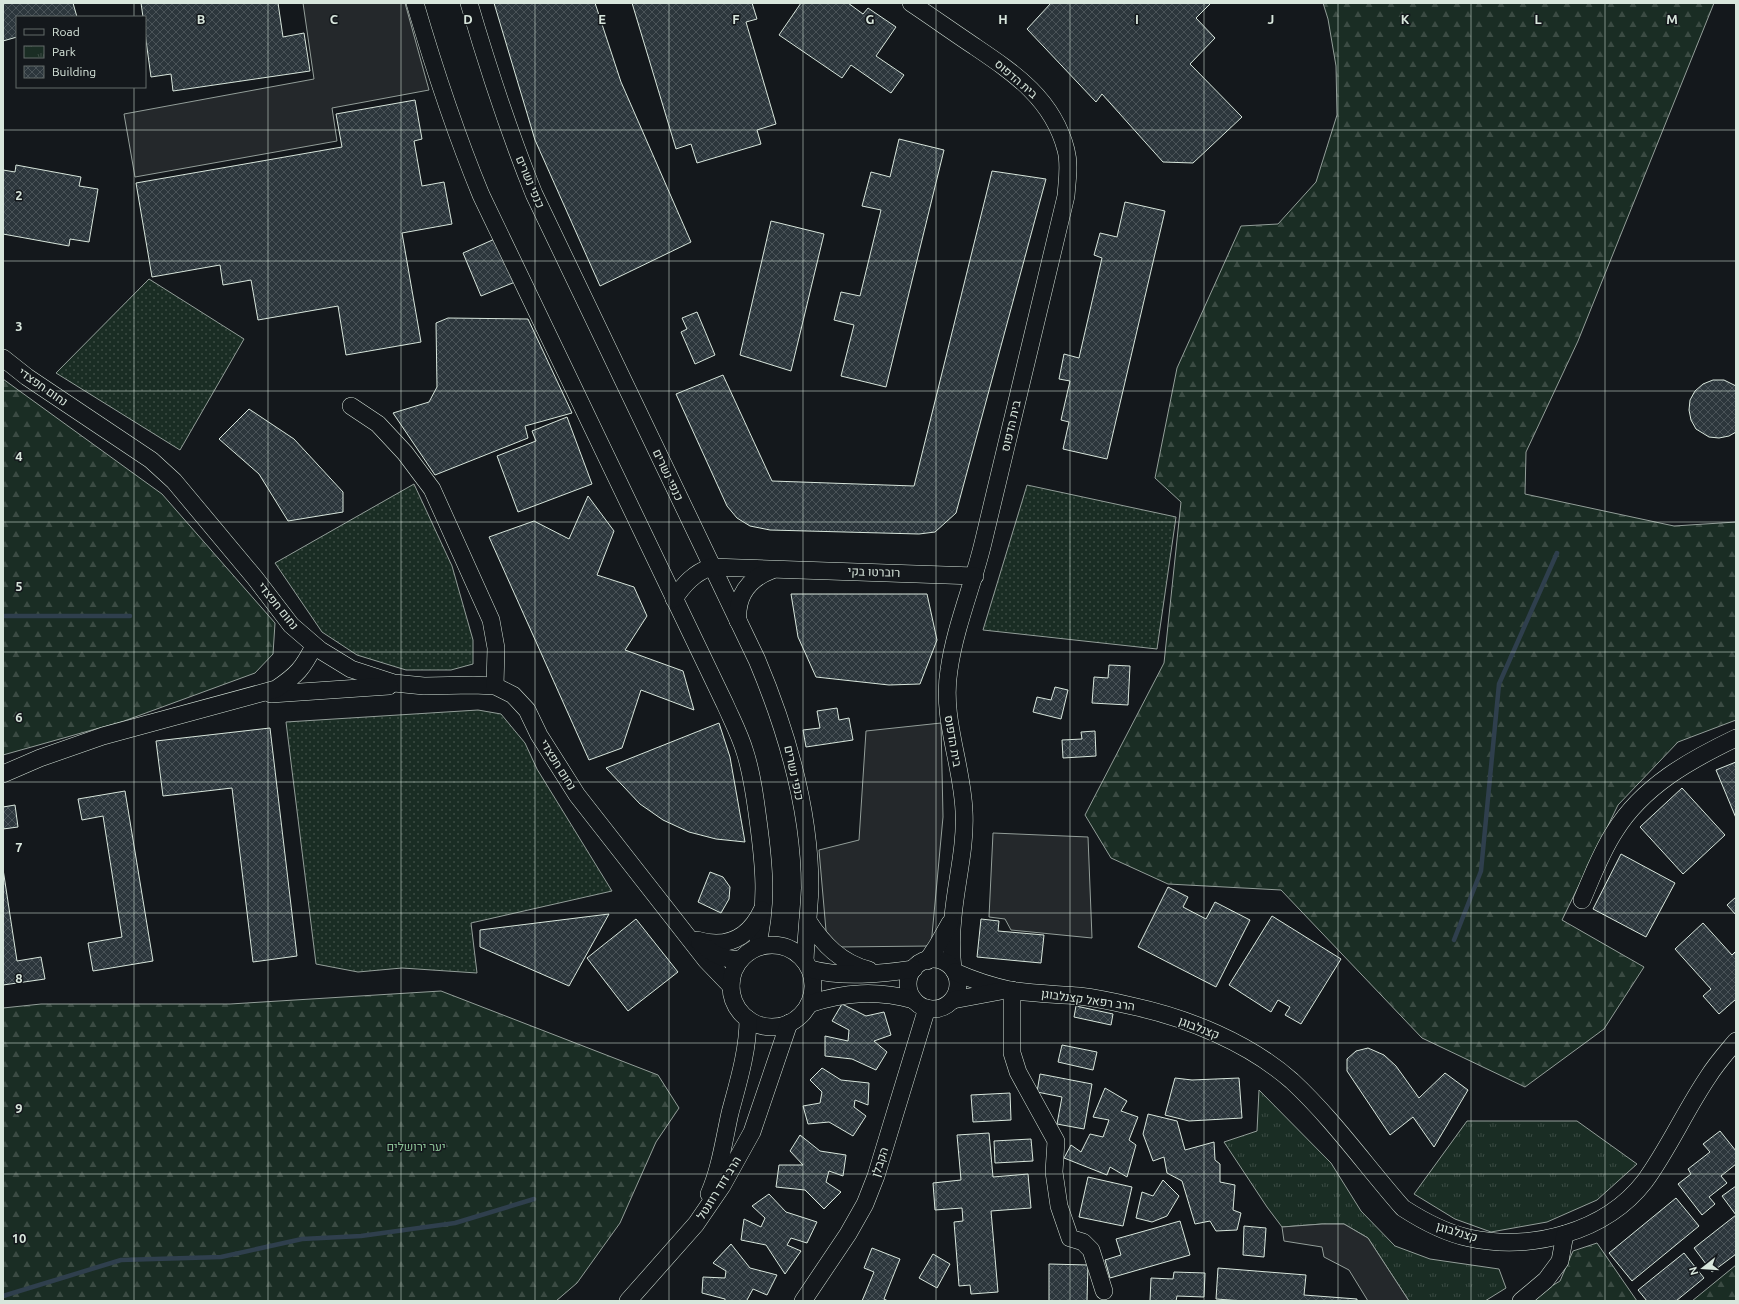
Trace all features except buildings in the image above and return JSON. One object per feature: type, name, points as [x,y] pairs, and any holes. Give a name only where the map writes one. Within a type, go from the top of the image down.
[{"type":"street","points":[[415,3],[443,95],[481,195],[725,704],[745,750],[755,797],[761,840],[765,901],[757,947]]},
{"type":"street","name":"כנפי נשרים","points":[[469,3],[514,144],[534,194],[711,567],[757,660],[775,702],[788,745],[803,817],[808,855],[810,886],[808,965]]},
{"type":"street","name":"בית הדפוס","points":[[911,3],[1010,70],[1032,89],[1055,121],[1062,136],[1066,152],[1068,174],[1066,196],[975,576],[953,648],[948,679],[947,694],[949,724],[962,790],[964,812],[964,834],[952,917],[954,971]]},
{"type":"street","name":"נחום חפצדי","points":[[3,358],[27,377],[151,460],[168,476],[250,572],[291,625],[314,646],[351,669],[387,681],[424,686],[473,684],[495,686],[513,695],[527,710],[539,735],[578,795],[706,960],[731,986]]},
{"type":"street","points":[[351,406],[378,424],[405,453],[432,489],[491,620],[496,648],[495,686]]},
{"type":"street","points":[[674,599],[690,579],[703,570],[711,567]]},
{"type":"street","name":"רוברטו בקי","points":[[711,567],[975,576]]},
{"type":"street","name":"רוברטו בקי","points":[[738,621],[738,604],[745,589],[754,579],[774,569]]},
{"type":"street","points":[[3,774],[40,758],[103,736],[259,695],[276,689],[293,678],[304,665],[314,646]]},
{"type":"street","points":[[259,695],[407,684]]},
{"type":"street","points":[[1582,900],[1615,831],[1635,805],[1663,779],[1695,759],[1736,738]]},
{"type":"street","points":[[697,940],[715,944],[726,943],[737,938],[754,924],[762,911],[765,901]]},
{"type":"street","name":"בית הדפוס","points":[[920,965],[937,946],[952,917]]},
{"type":"street","name":"נחום חפצדי","points":[[675,919],[697,940],[717,955],[729,959],[740,959]]},
{"type":"street","points":[[808,921],[823,941],[843,960],[854,965],[882,973]]},
{"type":"street","points":[[767,944],[782,945],[796,952],[808,965],[813,989],[809,1004],[801,1015],[789,1023],[770,1027],[758,1025],[748,1019],[736,1006],[731,986],[733,972],[740,959],[757,947],[767,944]]},
{"type":"street","points":[[808,965],[837,973],[882,973],[920,965],[935,960],[943,962],[954,971],[958,984],[957,992],[953,1000],[939,1009],[893,994],[869,993],[842,996],[809,1004]]},
{"type":"street","points":[[920,965],[910,976],[909,984],[910,993],[920,1004]]},
{"type":"street","name":"הרב רפאל קצנלבוגן","points":[[954,971],[985,984],[1012,990],[1080,997],[1133,1006],[1163,1014]]},
{"type":"street","points":[[1012,990],[1012,1053],[1018,1072],[1056,1140],[1054,1172],[1059,1206],[1070,1238],[1083,1242],[1091,1250],[1104,1291]]},
{"type":"street","name":"הרב רפאל קצנלבוגן","points":[[953,1000],[1012,990]]},
{"type":"street","name":"הקבלן","points":[[803,1301],[848,1234],[865,1204],[876,1176],[920,1004]]},
{"type":"street","name":"קצנלבוגן","points":[[1163,1014],[1229,1039],[1260,1057],[1291,1081],[1330,1121],[1404,1208],[1419,1218],[1434,1225],[1468,1238],[1487,1241],[1529,1242],[1547,1239],[1584,1227],[1601,1219],[1620,1206],[1633,1194],[1656,1165],[1708,1076],[1736,1041]]},
{"type":"street","name":"הרב דוד רוזנטל","points":[[696,1224],[712,1188],[719,1162],[747,1040],[748,1019]]},
{"type":"street","name":"הרב דוד רוזנטל","points":[[696,1224],[722,1186],[752,1132],[764,1101],[789,1023]]},
{"type":"street","points":[[628,1301],[696,1224]]},
{"type":"street","points":[[1521,1301],[1546,1280],[1560,1261],[1565,1234]]},
{"type":"green space","points":[[1323,3],[1714,3],[1578,341],[1526,452],[1525,494],[1674,526],[1736,522],[1736,720],[1678,742],[1618,805],[1562,920],[1644,967],[1604,1029],[1525,1087],[1422,1038],[1281,890],[1168,884],[1111,858],[1085,815],[1164,663],[1181,502],[1155,478],[1177,368],[1241,226],[1278,224],[1316,182],[1337,115],[1336,66],[1328,19]]},
{"type":"green space","points":[[149,279],[244,339],[180,450],[56,373]]},
{"type":"green space","points":[[3,379],[162,494],[275,623],[273,654],[255,673],[124,721],[3,755]]},
{"type":"green space","points":[[414,484],[452,566],[473,640],[473,664],[451,670],[406,670],[357,655],[322,632],[275,563]]},
{"type":"green space","points":[[1027,485],[1176,517],[1157,649],[983,630]]},
{"type":"green space","points":[[478,710],[501,714],[525,743],[537,769],[612,891],[471,923],[477,973],[402,968],[358,972],[316,964],[286,722]]},
{"type":"green space","name":"יער ירושלים","points":[[441,991],[658,1075],[679,1108],[656,1142],[620,1223],[577,1283],[556,1301],[3,1301],[3,1008],[41,1004],[230,1004]]},
{"type":"green space","points":[[1259,1090],[1331,1163],[1361,1211],[1395,1246],[1430,1259],[1499,1269],[1506,1288],[1485,1301],[1409,1301],[1368,1238],[1344,1224],[1282,1227],[1224,1142],[1257,1131]]},
{"type":"green space","points":[[1467,1121],[1577,1121],[1637,1164],[1597,1200],[1547,1222],[1491,1232],[1455,1219],[1414,1194]]},
{"type":"green space","points":[[1597,1243],[1637,1301],[1527,1301],[1560,1281],[1573,1251]]},
{"type":"green space","points":[[1736,1265],[1736,1301],[1692,1301]]},
{"type":"shaded area","points":[[303,3],[405,3],[429,90],[332,108],[337,141],[135,177],[124,114],[314,79]]},
{"type":"shaded area","points":[[941,723],[943,817],[931,946],[836,947],[827,942],[819,850],[859,840],[866,731]]},
{"type":"shaded area","points":[[993,833],[1088,837],[1092,938],[1011,930],[1005,919],[989,917]]},
{"type":"shaded area","points":[[1344,1224],[1368,1238],[1409,1301],[1368,1301],[1349,1270],[1324,1257],[1322,1247],[1284,1241],[1282,1227]]},
{"type":"waterway","points":[[1454,940],[1481,871],[1499,684],[1557,553]]},
{"type":"waterway","points":[[3,616],[130,616]]},
{"type":"waterway","points":[[3,1296],[121,1260],[221,1257],[302,1239],[361,1236],[455,1223],[534,1199]]}]
